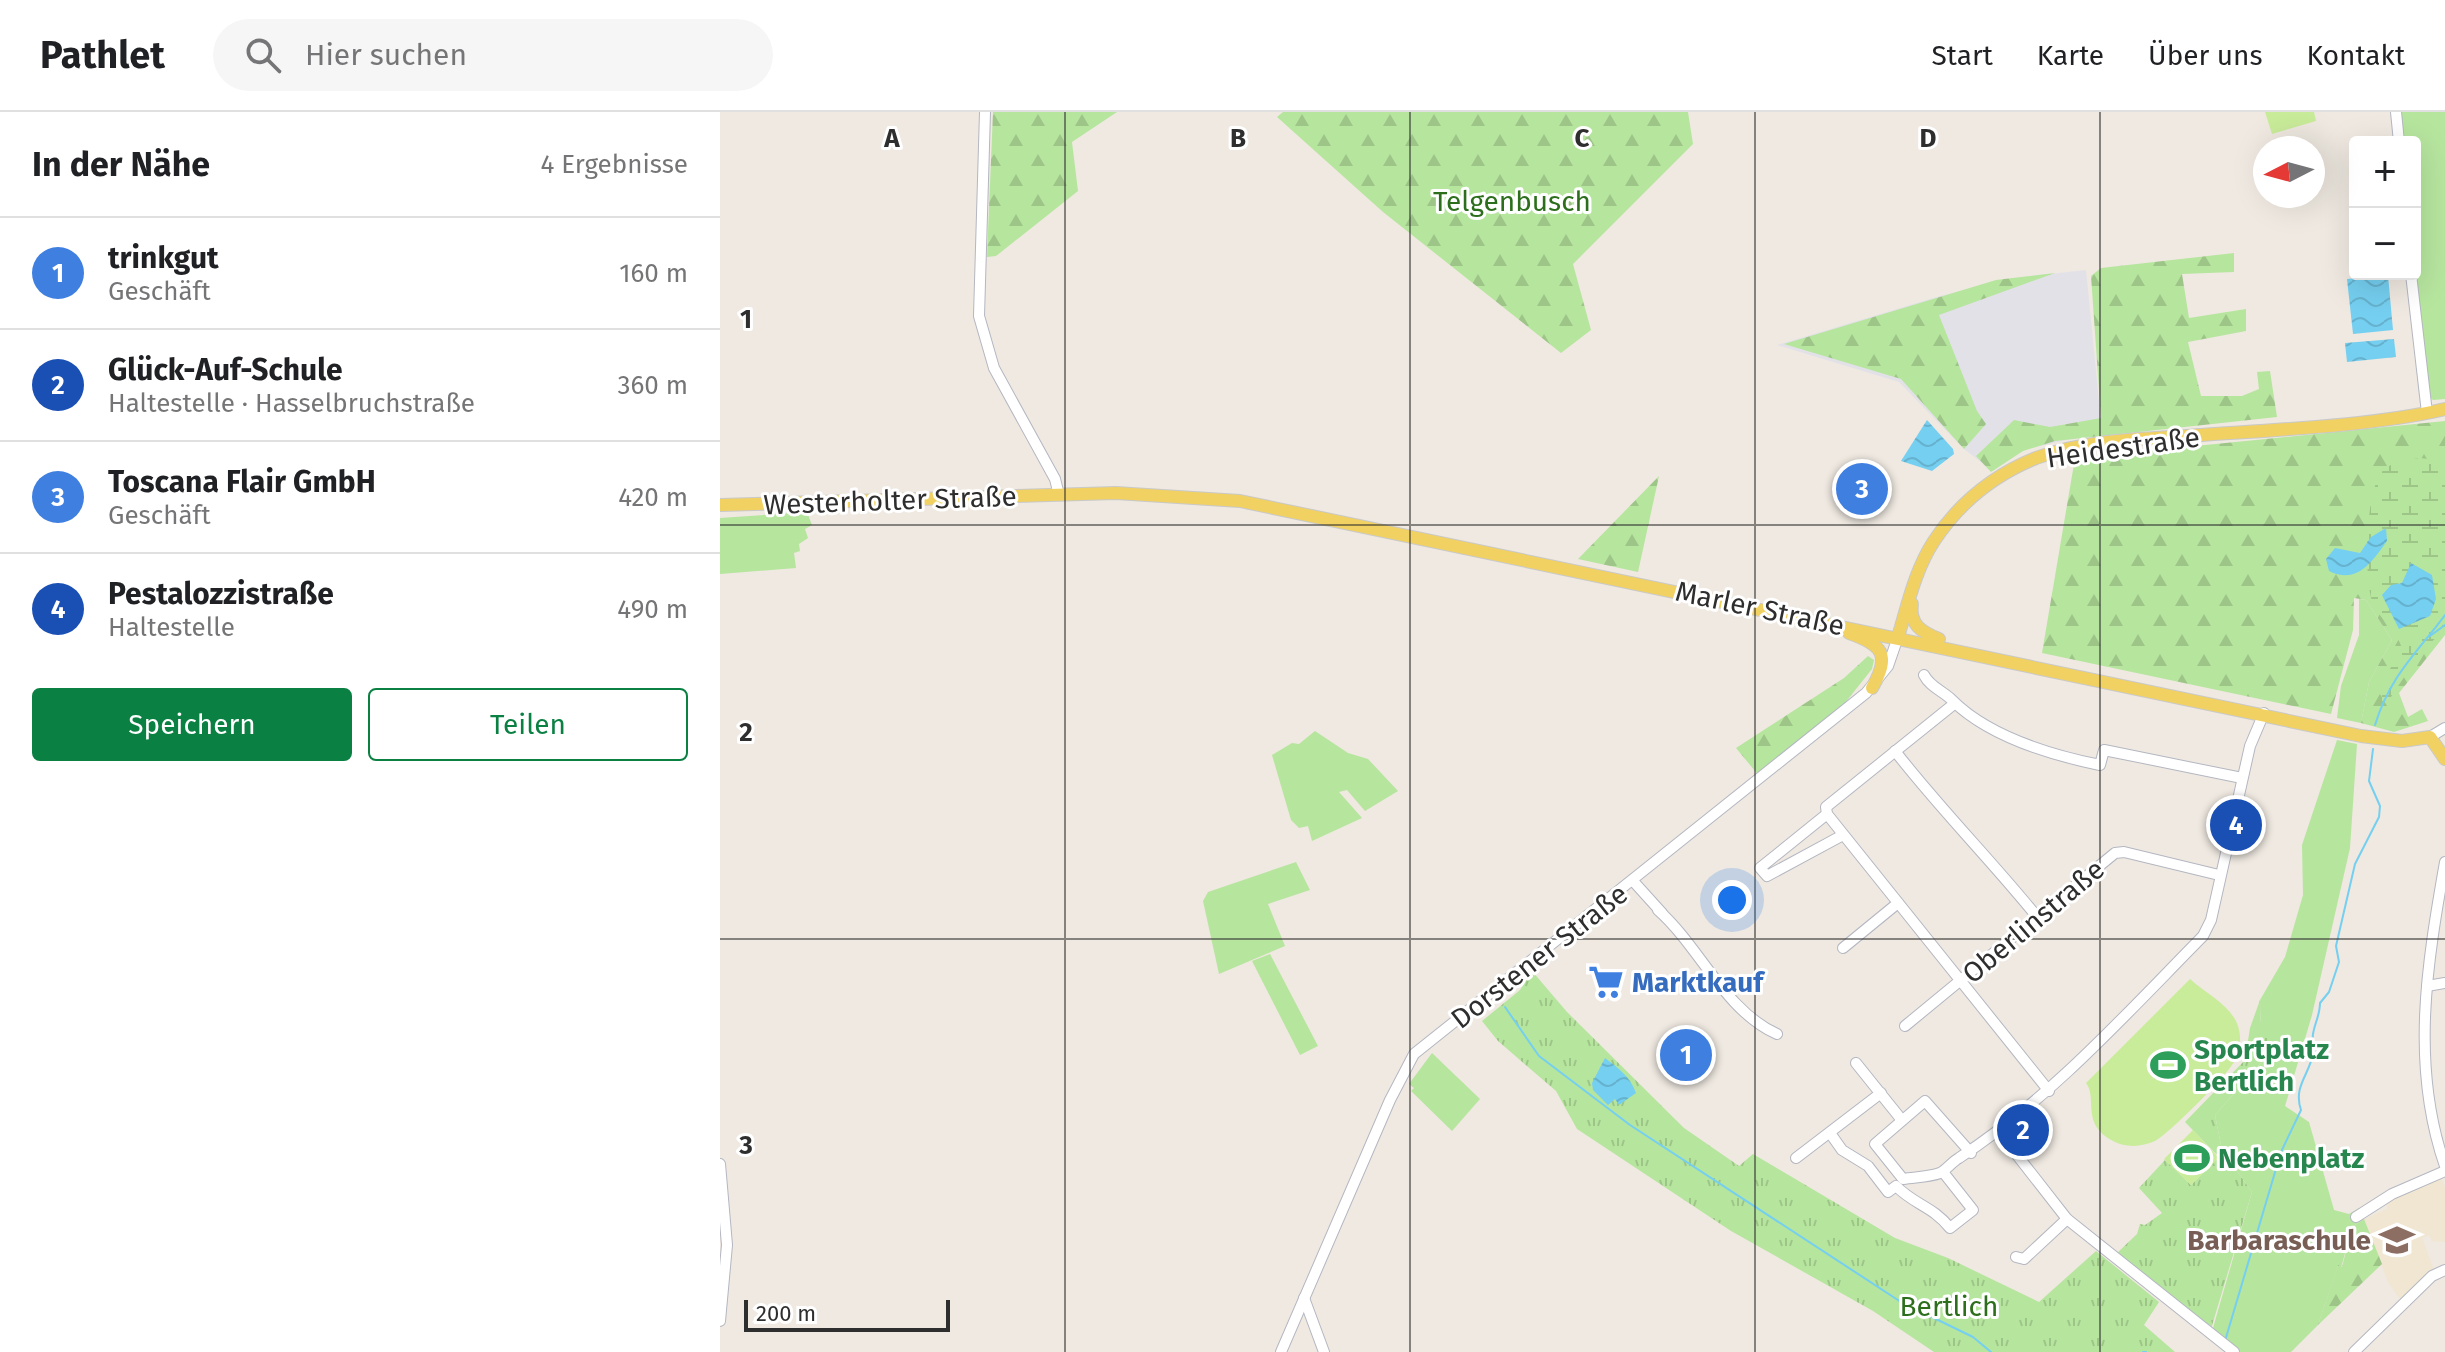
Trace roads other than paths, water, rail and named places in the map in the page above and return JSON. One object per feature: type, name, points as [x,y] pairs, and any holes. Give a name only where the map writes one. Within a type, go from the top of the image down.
[{"type":"main road","name":"Heidestraße","points":[[1898,637],[1918,571],[1944,527],[1972,497],[2014,468],[2044,456],[2143,439],[2445,409]]},
{"type":"main road","name":"Marler Straße","points":[[1059,495],[1159,494],[1256,504],[1976,652],[2384,740],[2430,737]]},
{"type":"main road","name":"Westerholter Straße","points":[[720,505],[1059,495]]},
{"type":"main road","points":[[1918,571],[1911,613],[1916,626],[1927,634],[1976,652]]},
{"type":"main road","points":[[1825,622],[1878,647],[1883,660],[1882,671],[1872,688]]},
{"type":"main road","points":[[2430,737],[2445,759]]},
{"type":"street","points":[[985,112],[979,316],[994,368],[1055,479],[1059,495]]},
{"type":"street","points":[[2396,112],[2398,136]]},
{"type":"street","points":[[2412,280],[2427,413]]},
{"type":"street","name":"Dorstener Straße","points":[[1281,1352],[1394,1091],[1414,1054],[1634,882],[1872,688],[1888,666],[1898,637]]},
{"type":"street","points":[[1924,675],[1954,704],[2024,742],[2079,760],[2100,765],[2104,750],[2242,778]]},
{"type":"street","points":[[1843,835],[1767,876],[1760,868],[1954,704]]},
{"type":"street","points":[[1830,1133],[1842,1150],[1868,1166],[1888,1192],[1900,1182],[1943,1172],[2049,1091],[2203,936],[2211,920],[2242,778],[2264,713]]},
{"type":"street","points":[[2430,737],[2445,728]]},
{"type":"street","points":[[1895,751],[1939,807],[1996,866],[2038,918]]},
{"type":"street","points":[[1827,811],[2049,1091]]},
{"type":"street","name":"Oberlinstraße","points":[[1905,1026],[2115,853],[2124,852],[2219,875]]},
{"type":"street","points":[[2356,1217],[2392,1194],[2445,1168],[2428,1108],[2424,1074],[2427,986],[2445,862]]},
{"type":"street","points":[[1634,882],[1677,928],[1755,1024],[1777,1034]]},
{"type":"street","points":[[1843,948],[1898,903]]},
{"type":"street","points":[[2427,986],[2445,983]]},
{"type":"street","points":[[1856,1063],[1901,1119]]},
{"type":"street","points":[[1796,1158],[1881,1093]]},
{"type":"street","points":[[1943,1172],[1973,1210],[1950,1228],[1938,1212],[1904,1195],[1900,1182],[1875,1144],[1925,1101],[1971,1153]]},
{"type":"street","points":[[2013,1151],[2018,1116]]},
{"type":"street","points":[[1999,1132],[2067,1219],[2233,1352]]},
{"type":"street","points":[[720,1164],[724,1224],[720,1321]]},
{"type":"street","points":[[2016,1257],[2024,1259],[2067,1219]]},
{"type":"street","points":[[2354,1352],[2432,1276],[2445,1270]]},
{"type":"street","points":[[1304,1298],[1324,1352]]},
{"type":"water","points":[[2347,279],[2388,280],[2393,330],[2353,334]]},
{"type":"water","points":[[2394,339],[2396,357],[2347,362],[2345,343]]},
{"type":"water","points":[[1927,420],[1954,454],[1932,471],[1901,461]]},
{"type":"water","points":[[2386,528],[2387,541],[2363,569],[2348,575],[2329,571],[2326,559],[2335,548],[2360,553],[2371,537]]},
{"type":"water","points":[[2411,563],[2432,575],[2436,599],[2430,616],[2399,629],[2382,595],[2391,585],[2402,583]]},
{"type":"water","points":[[1605,1058],[1627,1077],[1636,1093],[1619,1105],[1615,1099],[1608,1105],[1593,1090],[1592,1083]]},
{"type":"waterway","points":[[2375,725],[2396,679],[2445,615]]},
{"type":"waterway","points":[[2430,636],[2445,625]]},
{"type":"waterway","points":[[2225,1341],[2281,1152],[2301,1110],[2300,1088],[2313,1054],[2313,1034],[2320,1003],[2329,992],[2339,962],[2336,946],[2355,864],[2379,817],[2380,806],[2369,781],[2373,749]]},
{"type":"waterway","points":[[1505,1007],[1539,1056],[1630,1125],[1901,1302],[1973,1337],[1991,1352]]},
{"type":"place","name":"Toscana Flair GmbH","points":[[1862,489]]},
{"type":"place","name":"Pestalozzistraße","points":[[2236,825]]},
{"type":"place","name":"Marktkauf","points":[[1606,982]]},
{"type":"place","name":"trinkgut","points":[[1686,1055]]},
{"type":"place","name":"Sportplatz Bertlich","points":[[2168,1065]]},
{"type":"place","name":"Glück-Auf-Schule","points":[[2023,1130]]},
{"type":"place","name":"Nebenplatz","points":[[2192,1158]]},
{"type":"place","name":"Barbaraschule","points":[[2397,1240]]},
{"type":"park label","name":"Telgenbusch","points":[[1512,201]]},
{"type":"park label","name":"Bertlich","points":[[1949,1306]]}]
